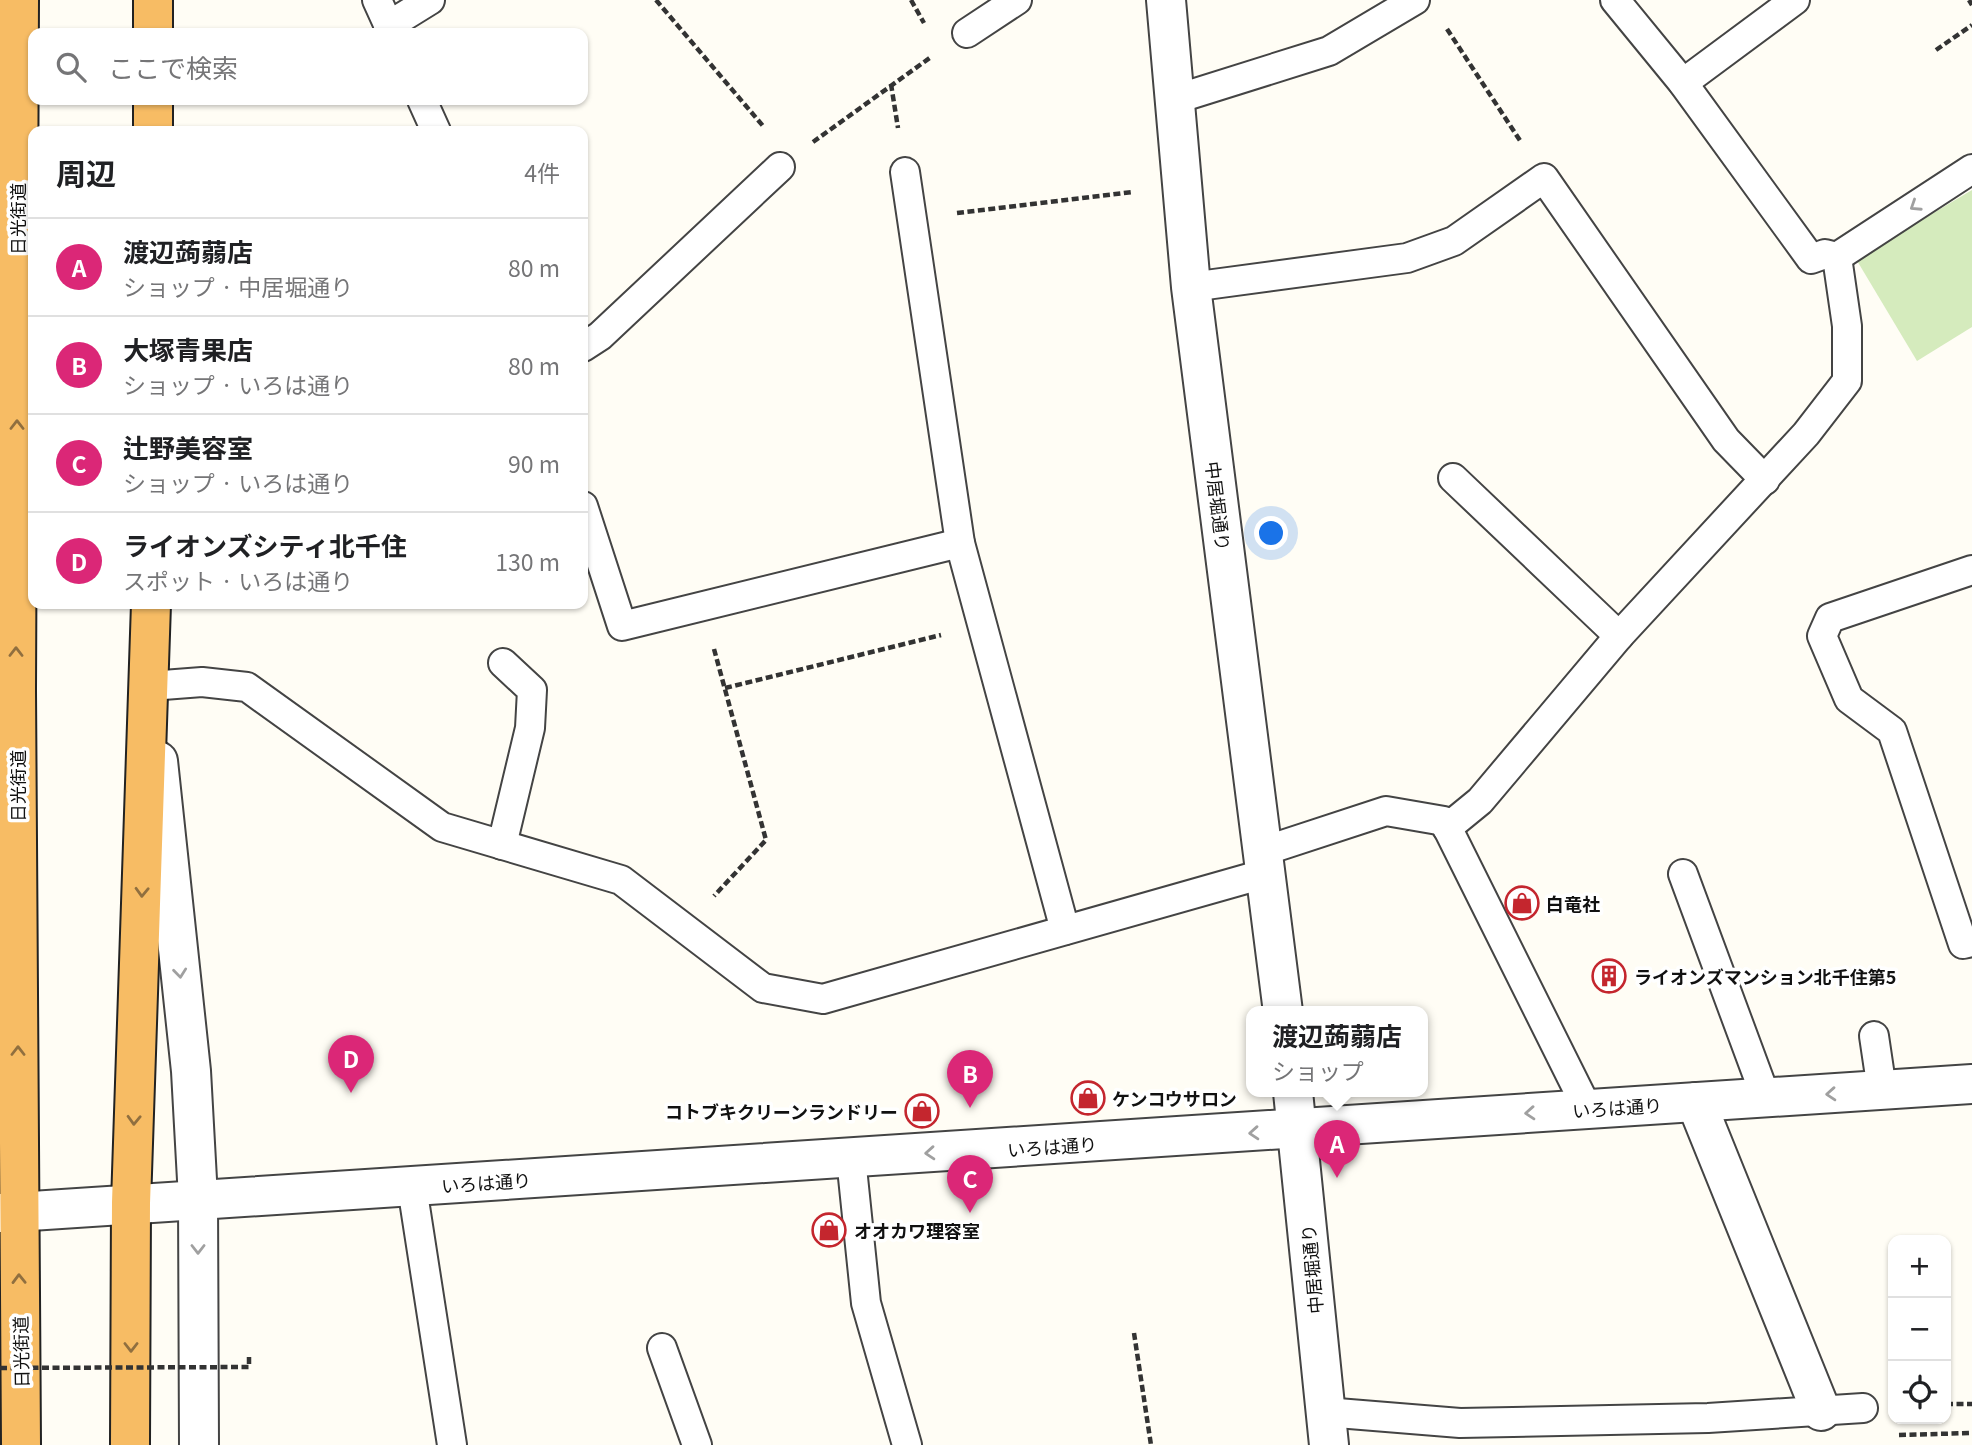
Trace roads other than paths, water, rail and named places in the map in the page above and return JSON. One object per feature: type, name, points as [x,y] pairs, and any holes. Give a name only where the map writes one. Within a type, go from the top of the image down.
[{"type":"highway","name":"日光街道","points":[[19,0],[8,690],[9,1213],[21,1445]]},
{"type":"highway","points":[[153,0],[153,28]]},
{"type":"highway","points":[[153,105],[153,126]]},
{"type":"highway","points":[[131,1445],[131,1203],[151,609]]},
{"type":"street","name":"中居堀通り","points":[[1166,0],[1191,287],[1282,1006]]},
{"type":"street","points":[[150,686],[191,1071],[198,1198],[199,1445]]},
{"type":"street","points":[[0,786],[8,690]]},
{"type":"street","name":"いろは通り","points":[[9,1213],[198,1198],[1298,1131],[1587,1108],[1972,1084]]},
{"type":"street","name":"中居堀通り","points":[[1294,1097],[1327,1429]]},
{"type":"street","points":[[1696,1102],[1821,1411]]},
{"type":"lane","points":[[377,0],[389,28]]},
{"type":"lane","points":[[393,28],[430,0]]},
{"type":"lane","points":[[967,33],[1017,0]]},
{"type":"lane","points":[[1173,100],[1329,51],[1415,0]]},
{"type":"lane","points":[[1615,0],[1683,83],[1811,258],[1825,254],[1837,257],[1972,169]]},
{"type":"lane","points":[[1683,83],[1795,0]]},
{"type":"lane","points":[[424,105],[434,126]]},
{"type":"lane","points":[[588,344],[600,336],[785,163]]},
{"type":"lane","points":[[905,172],[960,543],[1065,930]]},
{"type":"lane","points":[[1191,287],[1407,258],[1454,241],[1544,178],[1726,440],[1765,480]]},
{"type":"lane","points":[[1447,828],[1480,801],[1619,636],[1765,480],[1847,382],[1847,326],[1837,257]]},
{"type":"lane","points":[[1453,478],[1619,636]]},
{"type":"lane","points":[[588,521],[622,626],[960,543]]},
{"type":"lane","points":[[1972,570],[1830,618],[1822,636],[1849,699],[1892,730],[1963,944],[1972,943]]},
{"type":"lane","points":[[502,845],[530,728],[532,690],[503,663]]},
{"type":"lane","points":[[150,686],[202,682],[247,687],[442,827],[621,880],[763,988],[823,999],[1065,930],[1265,862],[1386,811],[1444,821],[1587,1108]]},
{"type":"lane","points":[[1683,874],[1766,1098]]},
{"type":"lane","points":[[1874,1036],[1882,1090]]},
{"type":"lane","points":[[851,1158],[866,1303],[906,1445]]},
{"type":"lane","points":[[412,1187],[453,1445]]},
{"type":"lane","points":[[662,1348],[697,1445]]},
{"type":"lane","points":[[1327,1429],[1460,1423],[1707,1418],[1863,1408]]},
{"type":"place","name":"白竜社","points":[[1522,903]]},
{"type":"place","name":"ライオンズマンション北千住第5","points":[[1609,976]]},
{"type":"place","name":"ライオンズシティ北千住","points":[[351,1093]]},
{"type":"place","name":"ケンコウサロン","points":[[1088,1098]]},
{"type":"place","name":"大塚青果店","points":[[970,1108]]},
{"type":"place","name":"コトブキクリーンランドリー","points":[[922,1111]]},
{"type":"place","name":"渡辺蒟蒻店","points":[[1337,1178]]},
{"type":"place","name":"辻野美容室","points":[[970,1213]]},
{"type":"place","name":"オオカワ理容室","points":[[829,1230]]}]
